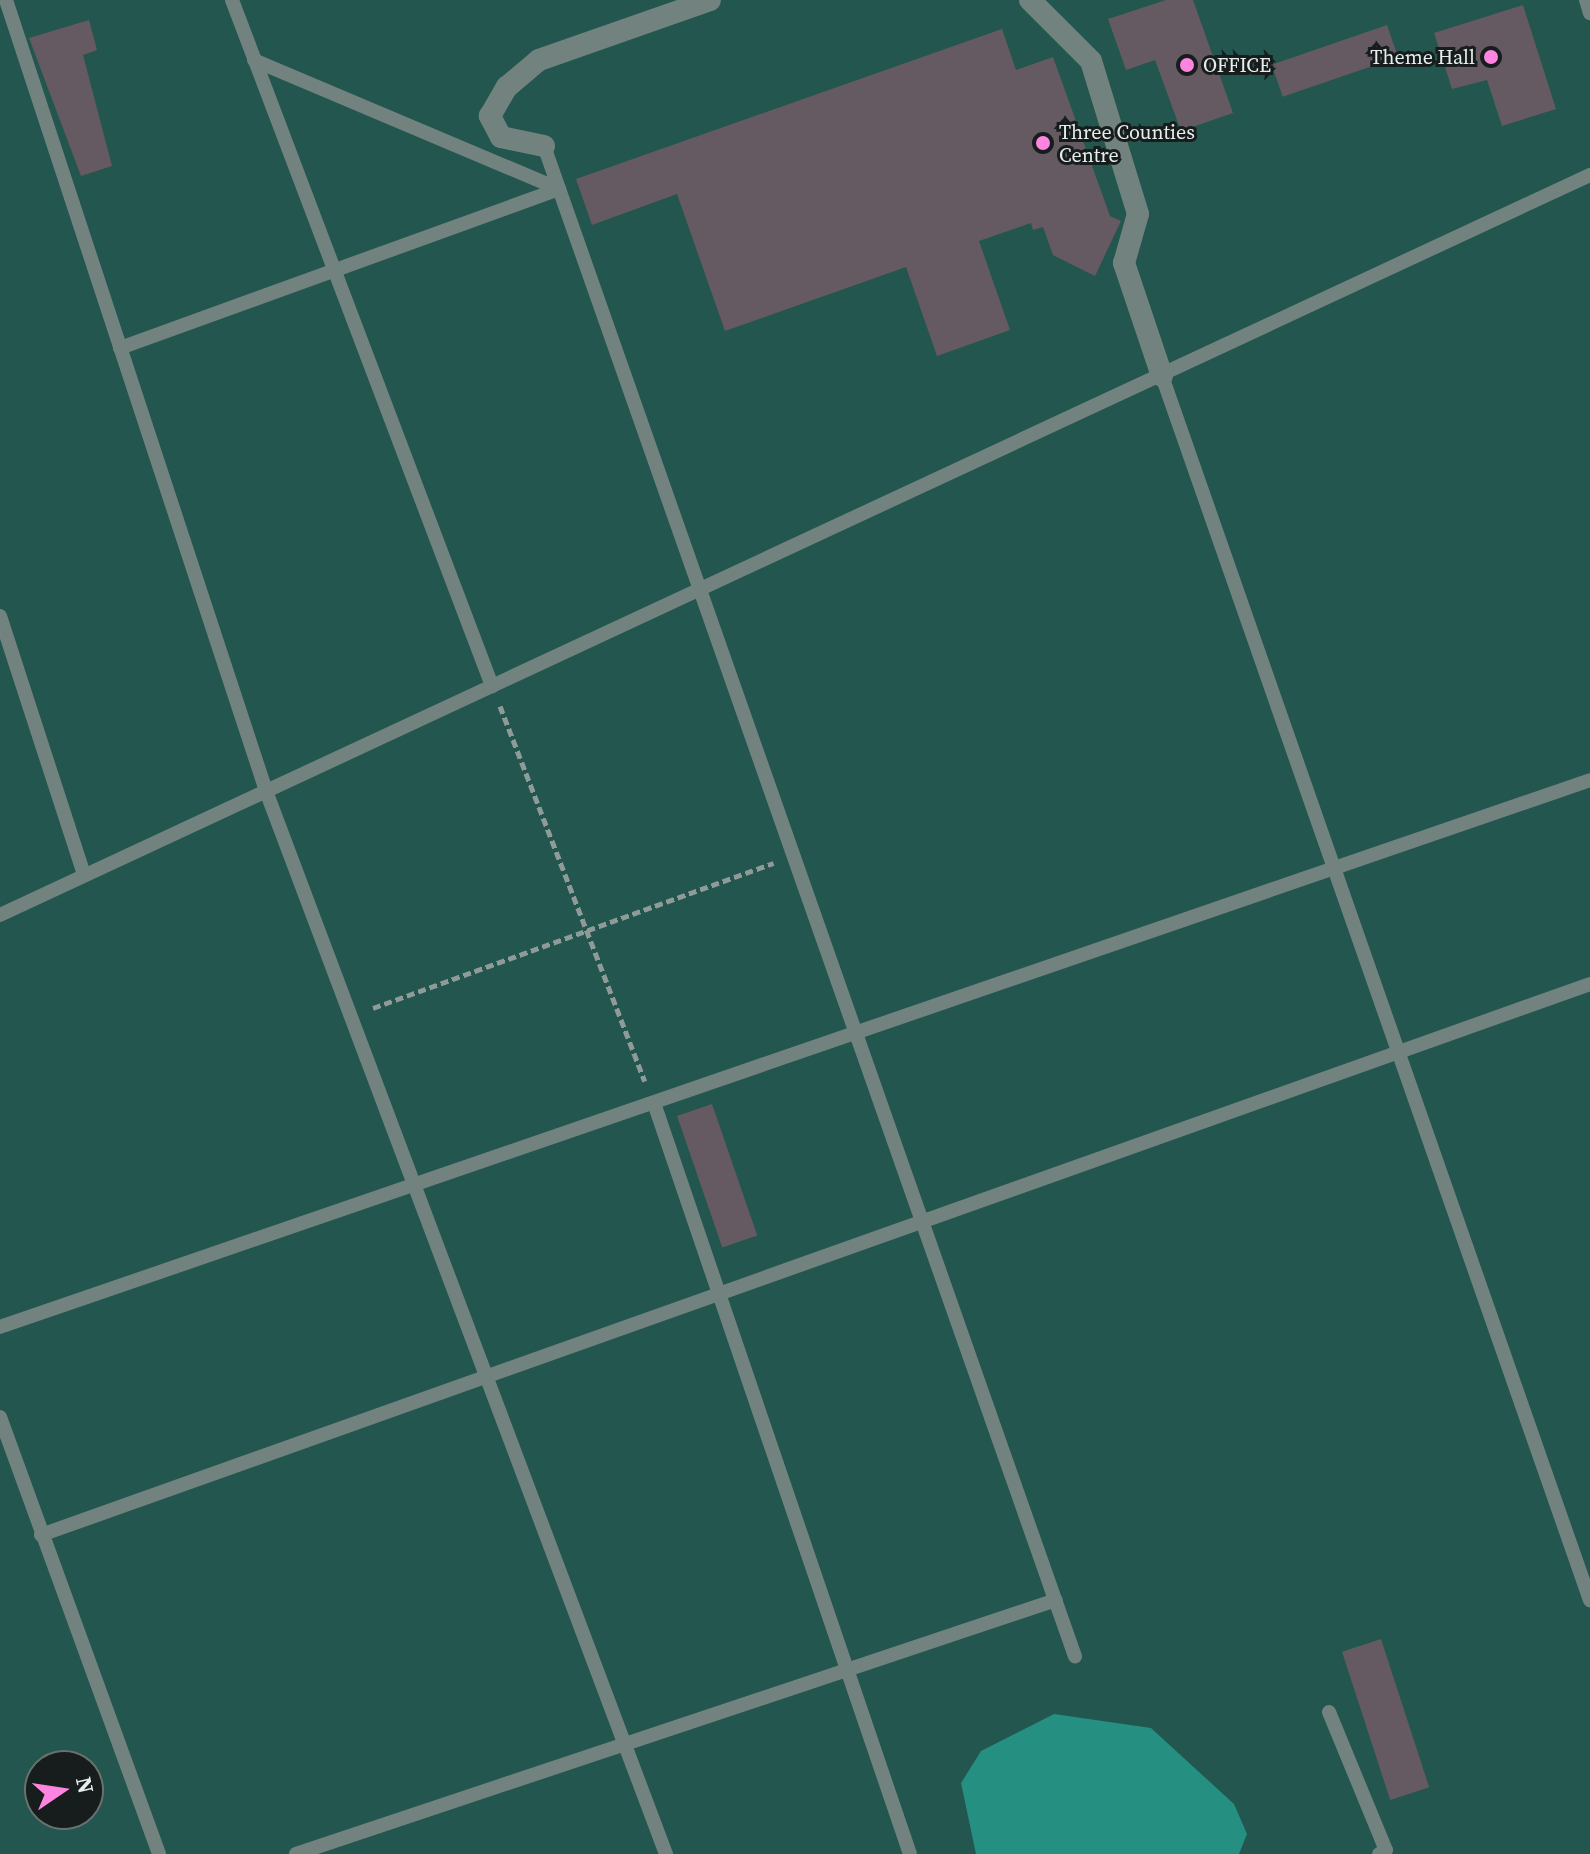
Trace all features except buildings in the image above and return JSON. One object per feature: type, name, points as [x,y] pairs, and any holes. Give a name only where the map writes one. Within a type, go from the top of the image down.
[{"type":"street","points":[[544,146],[501,137],[490,116],[507,87],[539,60],[710,0]]},
{"type":"street","points":[[1030,0],[1091,61],[1138,214],[1124,263],[1162,376]]},
{"type":"lane","points":[[6,0],[266,791],[666,1854]]},
{"type":"lane","points":[[232,0],[492,686]]},
{"type":"lane","points":[[1586,0],[1590,13]]},
{"type":"lane","points":[[254,60],[559,189]]},
{"type":"lane","points":[[544,146],[1075,1656]]},
{"type":"lane","points":[[0,915],[1590,175]]},
{"type":"lane","points":[[120,348],[559,189]]},
{"type":"lane","points":[[1162,376],[1338,864],[1588,1584],[1590,1600]]},
{"type":"lane","points":[[0,616],[84,875]]},
{"type":"lane","points":[[0,1327],[1338,864],[1590,780]]},
{"type":"lane","points":[[41,1535],[485,1371],[720,1294],[1590,984]]},
{"type":"lane","points":[[654,1103],[910,1854]]},
{"type":"lane","points":[[0,1417],[159,1854]]},
{"type":"lane","points":[[296,1854],[1056,1600]]},
{"type":"lane","points":[[1329,1712],[1386,1850],[1379,1854]]},
{"type":"path","points":[[492,686],[654,1103]]},
{"type":"path","points":[[351,1016],[794,856]]},
{"type":"shaded area","points":[[0,0],[1590,0],[1590,1854],[0,1854]]},
{"type":"shaded area","points":[[1054,1714],[1151,1728],[1234,1804],[1247,1834],[1239,1854],[976,1854],[961,1783],[981,1751]]},
{"type":"place","name":"Theme Hall","points":[[1491,57]]},
{"type":"place","name":"OFFICE","points":[[1187,65]]},
{"type":"place","name":"Three Counties Centre","points":[[1043,143]]}]
